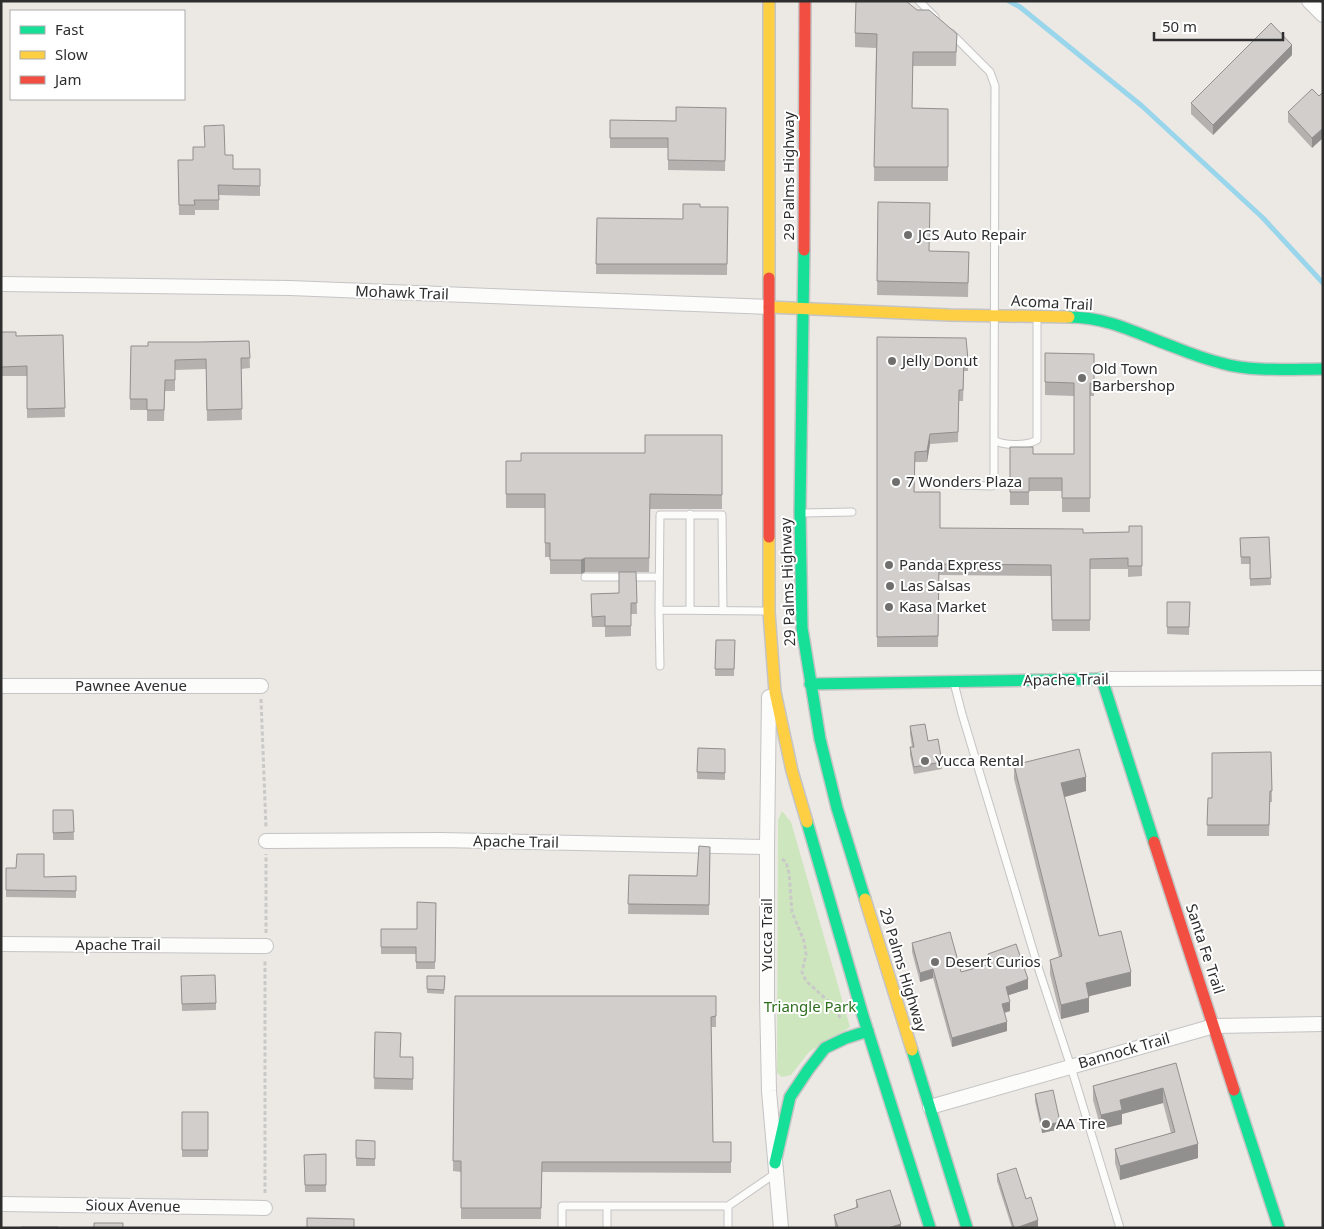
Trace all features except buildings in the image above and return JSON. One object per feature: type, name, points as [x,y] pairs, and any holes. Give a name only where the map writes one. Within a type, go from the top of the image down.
[{"type":"main road","name":"29 Palms Highway","points":[[769,1],[769,612],[775,692],[792,771],[868,1031],[930,1228]]},
{"type":"main road","name":"29 Palms Highway","points":[[805,1],[800,513],[802,628],[820,739],[837,808],[968,1228]]},
{"type":"main road","name":"Mohawk Trail","points":[[769,306],[803,308]]},
{"type":"main road","name":"Acoma Trail","points":[[803,308],[1087,318],[1117,324],[1175,348],[1223,364],[1265,369],[1323,369]]},
{"type":"main road","name":"Apache Trail","points":[[810,684],[1102,680]]},
{"type":"main road","name":"Santa Fe Trail","points":[[1102,680],[1279,1228]]},
{"type":"main road","points":[[776,1168],[790,1097],[808,1070],[825,1048],[846,1038],[868,1031]]},
{"type":"street","points":[[1309,1],[1323,15]]},
{"type":"street","name":"Mohawk Trail","points":[[1,284],[290,288],[769,306]]},
{"type":"street","name":"Yucca Trail","points":[[770,642],[767,853],[769,1091],[781,1228]]},
{"type":"street","name":"Apache Trail","points":[[1102,680],[1323,678]]},
{"type":"street","name":"Pawnee Avenue","points":[[1,686],[261,686]]},
{"type":"street","name":"Apache Trail","points":[[266,842],[441,840],[767,853]]},
{"type":"street","name":"Apache Trail","points":[[1,944],[266,946]]},
{"type":"street","name":"Bannock Trail","points":[[930,1107],[1214,1026],[1323,1024]]},
{"type":"street","name":"Sioux Avenue","points":[[1,1204],[265,1208]]},
{"type":"lane","points":[[919,1],[941,24]]},
{"type":"lane","points":[[948,30],[990,72],[995,86],[994,482],[992,486],[961,485]]},
{"type":"lane","points":[[994,440],[999,443],[1032,443],[1037,440],[1037,316]]},
{"type":"lane","points":[[800,513],[852,512]]},
{"type":"lane","points":[[690,514],[690,610]]},
{"type":"lane","points":[[660,666],[660,515],[722,515],[723,611]]},
{"type":"lane","points":[[584,577],[659,577]]},
{"type":"lane","points":[[659,610],[769,612]]},
{"type":"lane","points":[[953,682],[1035,958],[1071,1067],[1120,1228]]},
{"type":"lane","points":[[562,1228],[562,1206],[728,1206],[776,1168]]},
{"type":"lane","points":[[607,1206],[607,1228]]},
{"type":"lane","points":[[728,1206],[728,1228]]},
{"type":"path","points":[[767,853],[786,862],[789,873],[792,912],[804,942],[806,955],[802,972],[806,981],[836,1008],[846,1038]]},
{"type":"green space","name":"Triangle Park","points":[[782,811],[791,822],[850,1027],[809,1052],[791,1075],[782,1077],[777,1073],[778,820]]},
{"type":"waterway","points":[[1009,1],[1020,7],[1142,106],[1263,218],[1323,283]]},
{"type":"traffic: fast","points":[[804,250],[800,513],[802,628],[820,739],[837,808],[865,899]]},
{"type":"traffic: fast","points":[[1069,317],[1110,323],[1197,356],[1232,366],[1271,369],[1323,369]]},
{"type":"traffic: fast","points":[[810,684],[1102,679],[1154,842]]},
{"type":"traffic: fast","points":[[807,822],[863,1016],[930,1228]]},
{"type":"traffic: fast","points":[[775,1163],[790,1097],[808,1070],[825,1048],[846,1038],[868,1031]]},
{"type":"traffic: fast","points":[[912,1050],[967,1228]]},
{"type":"traffic: fast","points":[[1234,1090],[1279,1228]]},
{"type":"traffic: slow","points":[[769,1],[769,278]]},
{"type":"traffic: slow","points":[[769,307],[949,315],[1069,317]]},
{"type":"traffic: slow","points":[[769,537],[769,612],[775,692],[792,771],[807,822]]},
{"type":"traffic: slow","points":[[865,899],[912,1050]]},
{"type":"traffic: jam","points":[[804,250],[805,1]]},
{"type":"traffic: jam","points":[[769,278],[769,537]]},
{"type":"traffic: jam","points":[[1154,842],[1234,1090]]},
{"type":"place","name":"JCS Auto Repair","points":[[908,235]]},
{"type":"place","name":"Jelly Donut","points":[[892,361]]},
{"type":"place","name":"Old Town Barbershop","points":[[1082,378]]},
{"type":"place","name":"7 Wonders Plaza","points":[[896,482]]},
{"type":"place","name":"Panda Express","points":[[889,565]]},
{"type":"place","name":"Las Salsas","points":[[890,586]]},
{"type":"place","name":"Kasa Market","points":[[889,607]]},
{"type":"place","name":"Yucca Rental","points":[[925,761]]},
{"type":"place","name":"Desert Curios","points":[[935,962]]},
{"type":"place","name":"AA Tire","points":[[1046,1124]]}]
